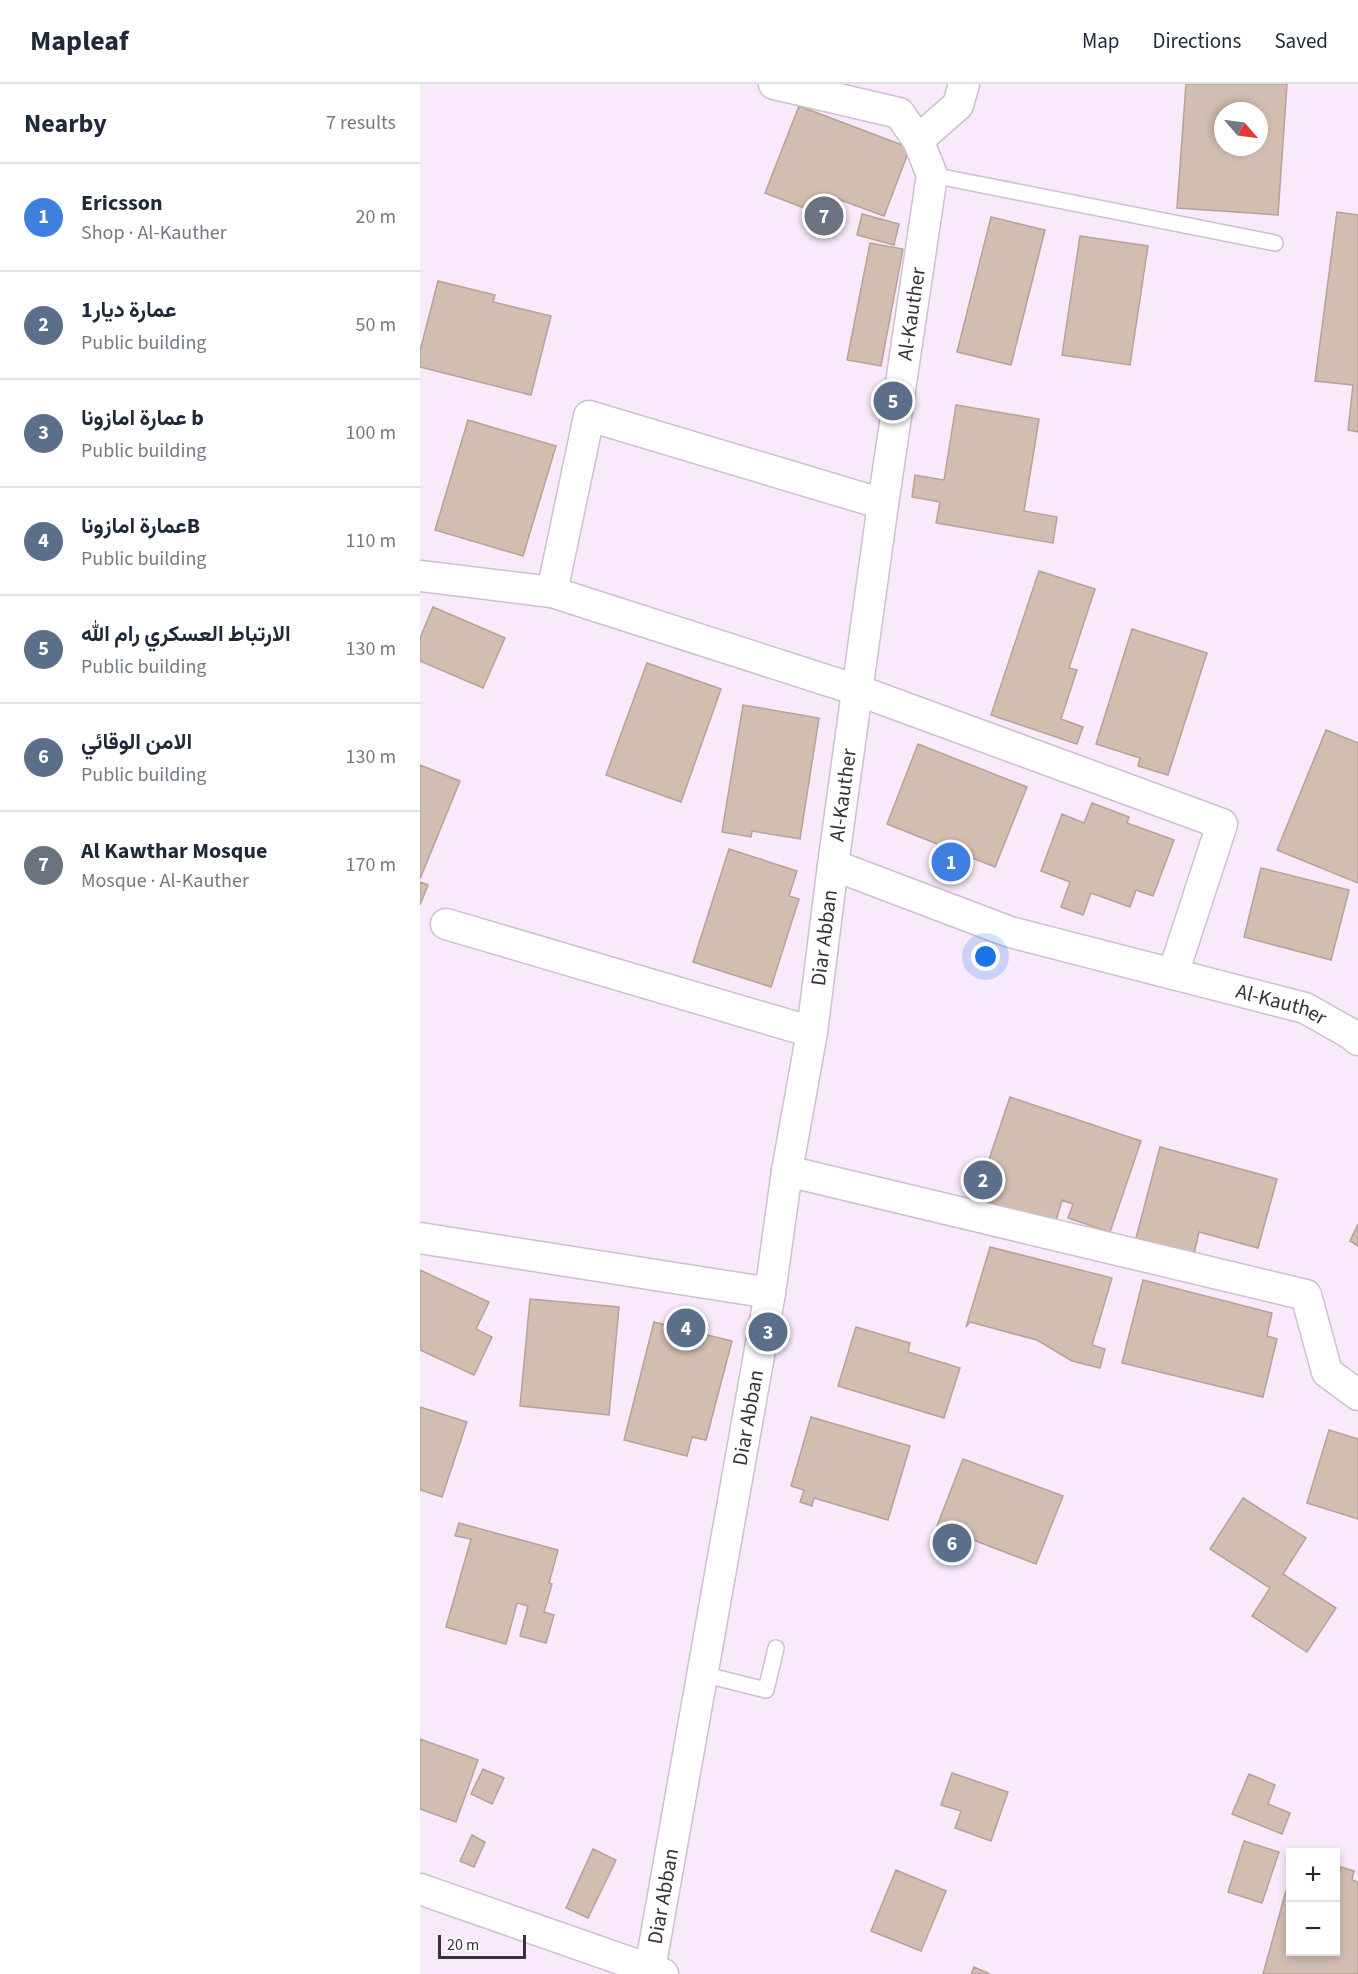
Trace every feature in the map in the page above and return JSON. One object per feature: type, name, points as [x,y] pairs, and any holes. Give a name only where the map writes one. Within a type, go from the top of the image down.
[{"type":"street","points":[[774,84],[899,113],[918,140],[932,175]]},
{"type":"street","points":[[918,140],[958,105],[964,84]]},
{"type":"street","name":"Al-Kauther","points":[[932,175],[832,865],[1010,932],[1305,1008],[1351,1034],[1358,1041]]},
{"type":"street","points":[[552,592],[589,416],[883,504]]},
{"type":"street","points":[[420,576],[552,592],[857,690],[1222,824],[1173,974]]},
{"type":"street","name":"Diar Abban","points":[[656,1972],[702,1674],[770,1293],[812,1032],[832,865]]},
{"type":"street","points":[[446,924],[812,1032]]},
{"type":"street","points":[[1328,1021],[1358,1028]]},
{"type":"street","points":[[788,1171],[1306,1295],[1327,1372],[1358,1395]]},
{"type":"street","points":[[420,1238],[770,1293]]},
{"type":"street","points":[[420,1889],[656,1972]]},
{"type":"lane","points":[[932,175],[1275,243]]},
{"type":"lane","points":[[702,1674],[766,1690],[776,1648]]},
{"type":"building","points":[[1186,84],[1287,84],[1278,215],[1177,208]]},
{"type":"building","points":[[799,106],[910,148],[884,216],[827,195],[820,214],[765,193]]},
{"type":"building","points":[[1337,212],[1358,215],[1358,432],[1348,430],[1353,385],[1315,381]]},
{"type":"building","points":[[862,214],[899,224],[894,245],[857,235]]},
{"type":"building","points":[[991,217],[1045,230],[1011,365],[957,352]]},
{"type":"building","points":[[1080,236],[1148,246],[1130,365],[1062,355]]},
{"type":"building","points":[[870,243],[903,249],[881,366],[847,360]]},
{"type":"building","points":[[438,281],[495,295],[493,302],[551,316],[531,395],[420,367],[420,351]]},
{"type":"building","points":[[956,405],[1039,419],[1024,511],[1057,517],[1053,543],[936,523],[940,502],[912,497],[915,475],[944,480]]},
{"type":"building","points":[[468,420],[556,446],[523,556],[435,530]]},
{"type":"building","points":[[1039,571],[1095,589],[1069,668],[1077,670],[1061,719],[1083,727],[1077,744],[991,715]]},
{"type":"building","points":[[433,607],[505,638],[483,688],[420,661],[420,638]]},
{"type":"building","points":[[1132,629],[1207,653],[1168,775],[1138,766],[1140,758],[1096,744]]},
{"type":"building","points":[[647,663],[721,689],[681,802],[606,775]]},
{"type":"building","points":[[743,705],[819,718],[800,839],[752,831],[751,837],[722,832]]},
{"type":"building","points":[[1326,730],[1358,743],[1358,883],[1277,850]]},
{"type":"building","points":[[918,744],[1027,787],[995,867],[887,824]]},
{"type":"building","points":[[420,765],[460,781],[420,879]]},
{"type":"building","points":[[1092,803],[1129,817],[1127,823],[1174,840],[1153,896],[1136,890],[1130,907],[1091,893],[1083,915],[1061,907],[1070,882],[1041,871],[1062,814],[1084,823]]},
{"type":"building","points":[[729,849],[797,871],[789,896],[799,899],[771,987],[693,962]]},
{"type":"building","points":[[1261,868],[1349,890],[1331,960],[1244,937]]},
{"type":"building","points":[[420,882],[428,885],[420,905]]},
{"type":"building","points":[[1010,1097],[1141,1141],[1110,1232],[1068,1218],[1073,1204],[1062,1200],[1055,1224],[976,1198]]},
{"type":"building","points":[[1160,1147],[1277,1179],[1258,1248],[1199,1232],[1194,1254],[1136,1238]]},
{"type":"building","points":[[1358,1224],[1358,1246],[1350,1241]]},
{"type":"building","points":[[990,1247],[1112,1278],[1092,1345],[1105,1349],[1100,1368],[1072,1361],[1037,1340],[970,1322],[966,1327]]},
{"type":"building","points":[[420,1270],[489,1302],[476,1329],[492,1337],[474,1375],[420,1350]]},
{"type":"building","points":[[1143,1280],[1272,1313],[1267,1336],[1277,1339],[1263,1397],[1122,1363]]},
{"type":"building","points":[[530,1299],[619,1307],[609,1415],[520,1406]]},
{"type":"building","points":[[654,1322],[732,1341],[706,1440],[692,1437],[687,1456],[624,1440]]},
{"type":"building","points":[[856,1327],[910,1343],[908,1352],[960,1368],[944,1418],[838,1386]]},
{"type":"building","points":[[420,1407],[467,1422],[442,1497],[420,1490]]},
{"type":"building","points":[[811,1417],[910,1446],[888,1520],[814,1498],[812,1506],[800,1502],[804,1490],[791,1486]]},
{"type":"building","points":[[1329,1430],[1358,1439],[1358,1519],[1307,1503]]},
{"type":"building","points":[[963,1459],[1063,1496],[1036,1564],[937,1526]]},
{"type":"building","points":[[1243,1498],[1306,1538],[1283,1574],[1336,1608],[1307,1652],[1252,1616],[1270,1588],[1210,1549]]},
{"type":"building","points":[[459,1523],[558,1550],[544,1612],[554,1615],[546,1643],[520,1636],[528,1606],[517,1603],[506,1644],[446,1627],[471,1539],[455,1536]]},
{"type":"building","points":[[420,1739],[478,1760],[456,1822],[420,1809]]},
{"type":"building","points":[[483,1769],[504,1778],[492,1804],[471,1794]]},
{"type":"building","points":[[952,1773],[1008,1792],[991,1841],[955,1828],[961,1811],[941,1805]]},
{"type":"building","points":[[1249,1774],[1275,1785],[1268,1804],[1290,1813],[1282,1834],[1232,1814]]},
{"type":"building","points":[[472,1835],[485,1842],[474,1867],[460,1861]]},
{"type":"building","points":[[1244,1841],[1279,1852],[1262,1903],[1228,1892]]},
{"type":"building","points":[[593,1849],[616,1860],[588,1918],[566,1908]]},
{"type":"building","points":[[1341,1867],[1354,1871],[1352,1880],[1358,1882],[1358,1974],[1263,1974],[1286,1891],[1286,1956],[1340,1956]]},
{"type":"building","points":[[896,1870],[946,1891],[921,1951],[871,1931]]},
{"type":"building","points":[[974,1967],[990,1974],[971,1974]]},
{"type":"place","name":"Al Kawthar Mosque","points":[[824,216]]},
{"type":"place","name":"الارتباط العسكري رام الله","points":[[893,401]]},
{"type":"place","name":"Ericsson","points":[[951,862]]},
{"type":"place","name":"عمارة ديار1","points":[[983,1180]]},
{"type":"place","name":"عمارة امازوناB","points":[[686,1328]]},
{"type":"place","name":"عمارة امازونا b","points":[[768,1332]]},
{"type":"place","name":"الامن الوقائي","points":[[952,1543]]}]
